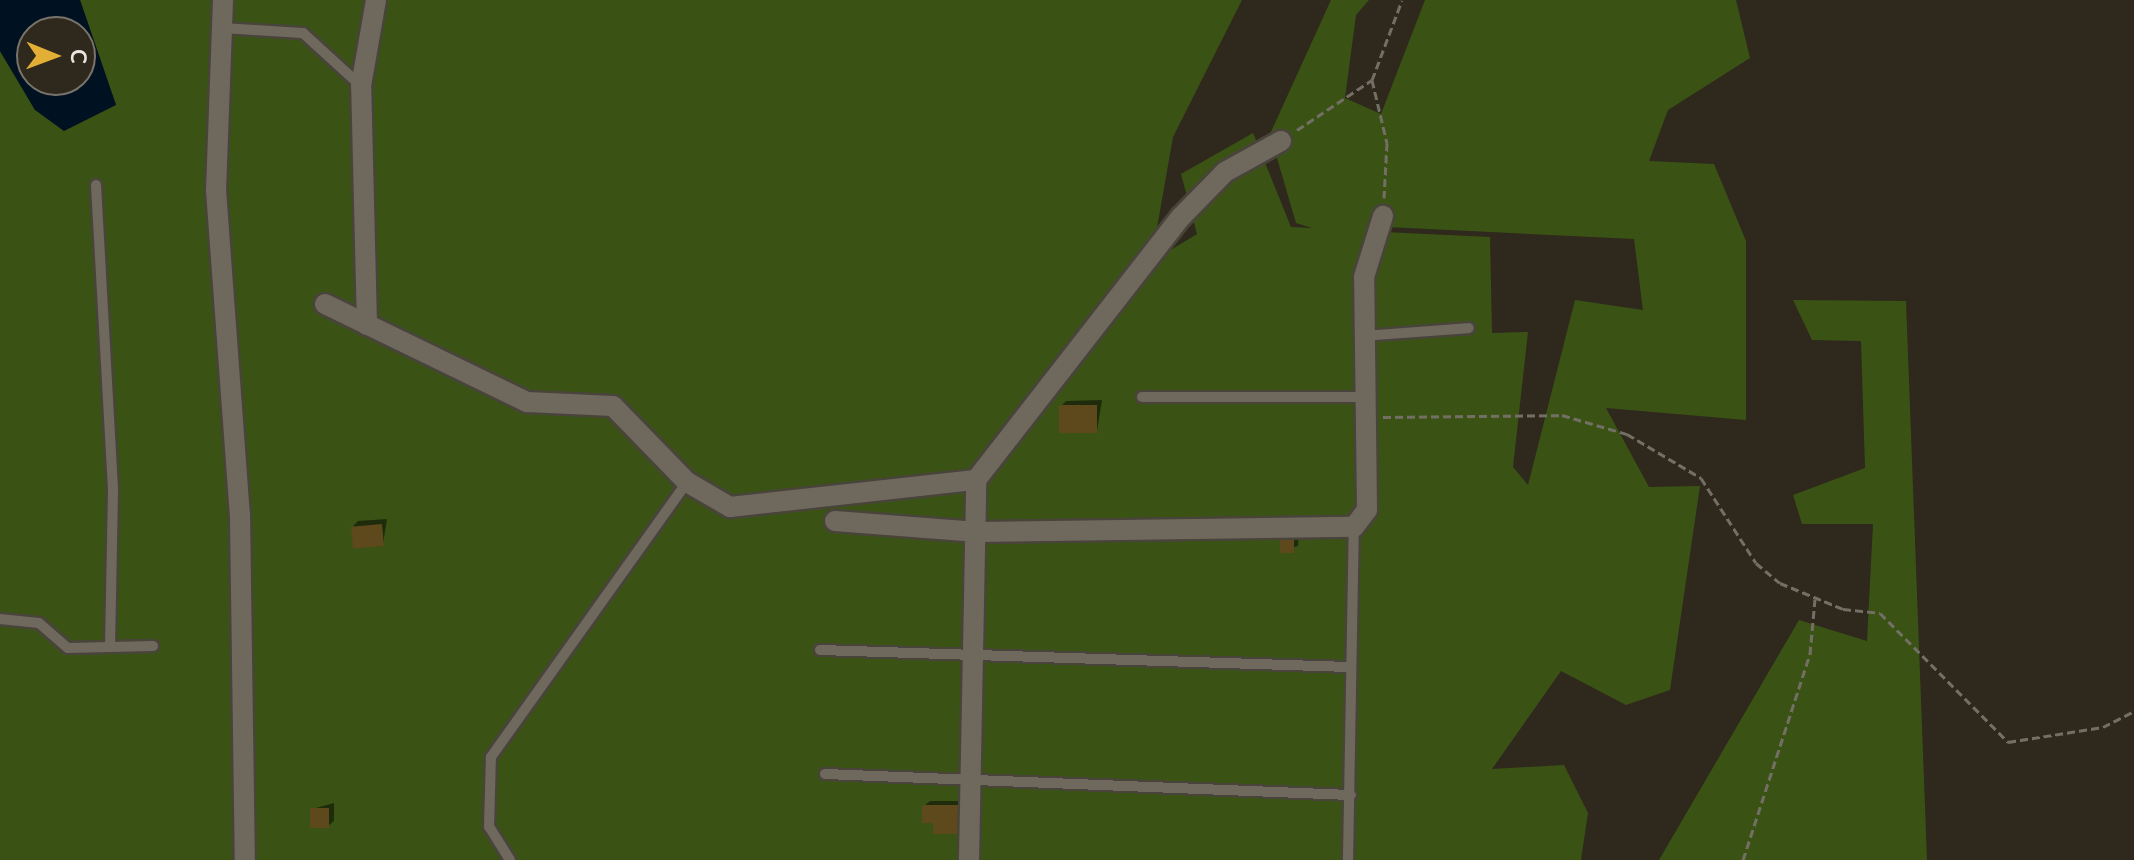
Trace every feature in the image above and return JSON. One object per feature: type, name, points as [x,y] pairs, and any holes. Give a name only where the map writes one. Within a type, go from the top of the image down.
[{"type":"street","points":[[223,0],[216,190],[240,515],[245,860]]},
{"type":"street","points":[[367,325],[361,86],[376,0]]},
{"type":"street","points":[[969,860],[978,532],[976,480],[1181,217],[1225,172],[1281,141]]},
{"type":"street","points":[[835,521],[978,532],[1354,527],[1367,510],[1361,397],[1364,277],[1383,216]]},
{"type":"street","points":[[325,304],[527,402],[613,406],[687,482],[730,507],[976,480]]},
{"type":"lane","points":[[222,28],[303,33],[361,86]]},
{"type":"lane","points":[[96,185],[113,491],[110,642]]},
{"type":"lane","points":[[1363,336],[1469,328]]},
{"type":"lane","points":[[1142,397],[1361,397]]},
{"type":"lane","points":[[510,860],[489,827],[491,757],[687,482]]},
{"type":"lane","points":[[1348,860],[1354,527]]},
{"type":"lane","points":[[0,619],[39,623],[68,648],[110,642],[153,646]]},
{"type":"lane","points":[[820,650],[974,658],[1350,667]]},
{"type":"lane","points":[[825,774],[1351,795]]},
{"type":"path","points":[[1383,216],[1387,143],[1372,80],[1402,0]]},
{"type":"path","points":[[1281,141],[1372,80]]},
{"type":"path","points":[[1364,420],[1562,415],[1627,434],[1701,478],[1756,563],[1815,598],[1880,613],[2008,742],[2103,727],[2134,711]]},
{"type":"path","points":[[1743,860],[1810,654],[1815,598]]},
{"type":"green space","points":[[80,0],[1242,0],[1173,137],[1151,262],[1197,234],[1181,174],[1253,133],[1291,227],[1312,228],[1296,223],[1270,134],[1331,0],[1369,0],[1356,15],[1345,98],[1381,114],[1425,0],[1736,0],[1750,58],[1668,110],[1649,161],[1714,164],[1746,241],[1746,420],[1606,408],[1649,487],[1700,486],[1670,690],[1626,705],[1561,671],[1492,769],[1564,765],[1588,813],[1581,860],[0,860],[0,51],[16,78],[16,96],[27,96],[35,110],[116,105],[96,47],[96,16],[85,16]],"holes":[[[1388,227],[1634,239],[1643,310],[1575,300],[1528,485],[1513,467],[1528,332],[1492,333],[1490,237],[1384,232]]]},
{"type":"green space","points":[[1793,300],[1906,301],[1927,860],[1659,860],[1799,620],[1867,641],[1873,524],[1802,524],[1793,495],[1865,468],[1861,341],[1812,340]]},
{"type":"water","points":[[0,0],[80,0],[85,16],[16,16],[16,78],[0,51]]},
{"type":"water","points":[[96,47],[116,105],[64,131],[35,110],[27,96],[96,96]]},
{"type":"building","points":[[1059,405],[1097,405],[1097,433],[1059,433]]},
{"type":"building","points":[[382,524],[384,546],[353,549],[351,527]]},
{"type":"building","points":[[1280,532],[1294,532],[1294,553],[1280,553]]},
{"type":"building","points":[[922,805],[961,805],[961,834],[933,834],[933,823],[922,823]]},
{"type":"building","points":[[310,808],[329,808],[329,828],[310,828]]}]
